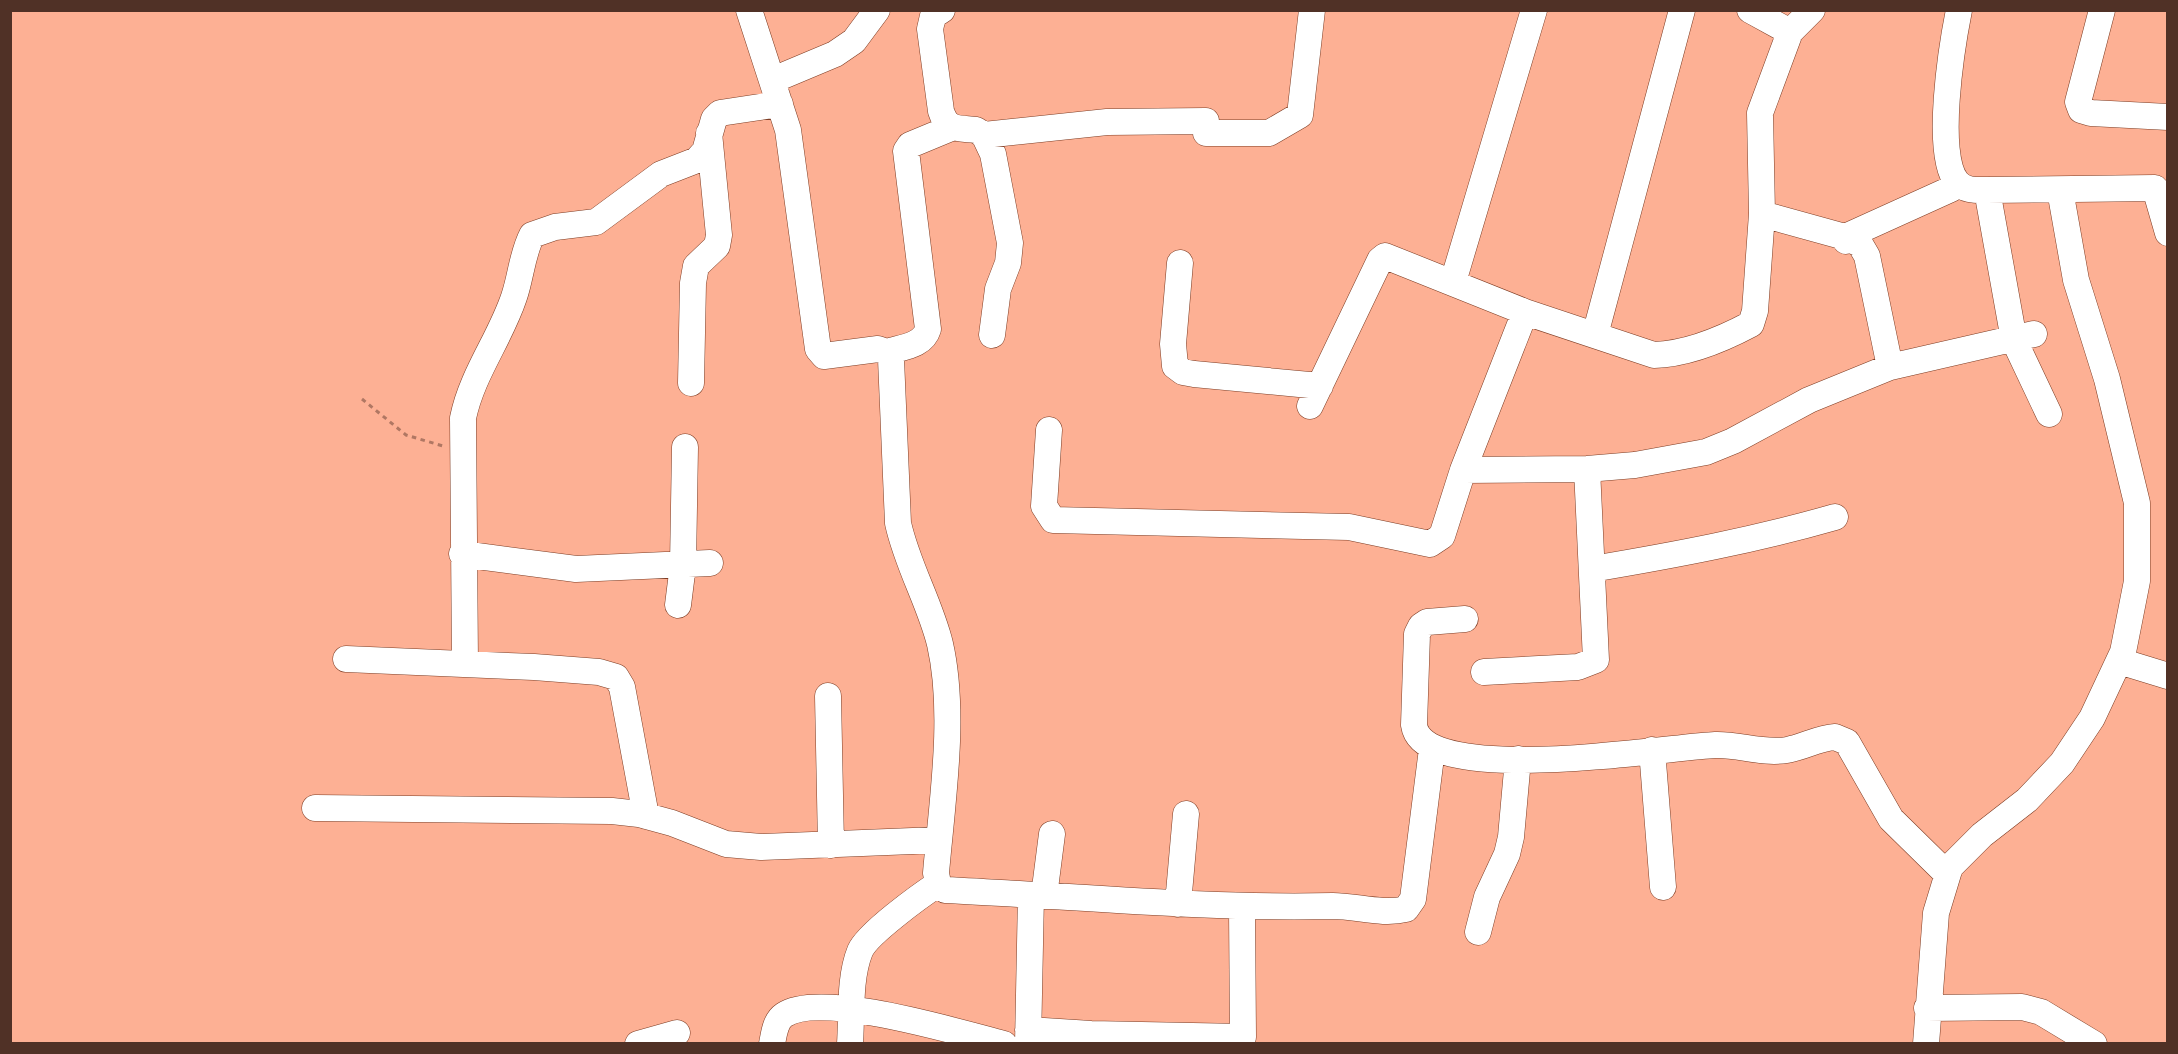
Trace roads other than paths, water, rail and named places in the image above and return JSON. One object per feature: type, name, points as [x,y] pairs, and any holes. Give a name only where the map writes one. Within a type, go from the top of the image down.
[{"type":"street","points":[[749,10],[788,130],[818,349],[824,356],[878,349],[887,352],[917,343],[926,337],[928,329],[906,151],[910,145],[951,128],[976,130],[984,135],[993,154],[1010,243],[1008,262],[998,289],[992,335]]},
{"type":"street","points":[[770,71],[835,54],[854,40],[877,10]]},
{"type":"street","points":[[942,10],[933,16],[930,29],[941,111],[945,124],[951,128]]},
{"type":"street","points":[[984,135],[1107,122],[1269,133],[1300,115],[1312,10]]},
{"type":"street","points":[[1453,282],[1534,10]]},
{"type":"street","points":[[1595,335],[1682,10]]},
{"type":"street","points":[[1180,263],[1173,344],[1175,366],[1184,372],[1315,396],[1382,257],[1385,256],[1525,312],[1654,355],[1677,354],[1730,334],[1751,324],[1755,311],[1762,214],[1760,112],[1803,20],[1750,10]]},
{"type":"street","points":[[1959,10],[1949,57],[1949,172],[1958,184],[1967,190],[2155,188],[2168,233]]},
{"type":"street","points":[[2102,10],[2078,102],[2081,110],[2091,113],[2168,117]]},
{"type":"street","points":[[465,664],[462,554],[463,418],[467,397],[514,298],[526,245],[532,234],[539,230],[596,222],[661,174],[697,160],[705,152],[714,119],[720,113],[780,104]]},
{"type":"street","points":[[691,383],[693,283],[696,266],[717,246],[719,235],[709,133]]},
{"type":"street","points":[[1846,239],[1949,172]]},
{"type":"street","points":[[1987,190],[2024,337],[2049,414]]},
{"type":"street","points":[[1926,1044],[1936,913],[1947,874],[1958,857],[2027,800],[2062,763],[2092,718],[2119,661],[2137,581],[2137,503],[2107,379],[2076,280],[2060,190]]},
{"type":"street","points":[[1762,214],[1860,244],[1867,256],[1890,367]]},
{"type":"street","points":[[1050,430],[1044,506],[1053,520],[1349,527],[1430,544],[1442,536],[1463,470],[1525,312]]},
{"type":"street","points":[[1463,470],[1587,469],[1635,465],[1706,452],[1733,441],[1809,400],[1890,367],[2024,337]]},
{"type":"street","points":[[887,352],[891,359],[892,373],[898,523],[903,547],[940,644],[947,690],[936,873],[938,884],[945,890],[1242,908],[1348,906],[1400,910],[1409,907],[1413,899],[1432,749]]},
{"type":"street","points":[[678,605],[682,564],[685,447]]},
{"type":"street","points":[[1484,672],[1541,670],[1594,663],[1597,656],[1587,469]]},
{"type":"street","points":[[1592,569],[1701,551],[1776,534],[1835,517]]},
{"type":"street","points":[[462,554],[576,569],[710,563]]},
{"type":"street","points":[[1465,619],[1427,622],[1421,626],[1417,634],[1414,725],[1418,739],[1432,749],[1474,760],[1518,759],[1730,745],[1769,752],[1788,750],[1825,738],[1842,738],[1891,819],[1947,874]]},
{"type":"street","points":[[346,659],[599,672],[616,677],[621,687],[646,816]]},
{"type":"street","points":[[2119,661],[2168,676]]},
{"type":"street","points":[[828,696],[831,845]]},
{"type":"street","points":[[1652,750],[1664,887]]},
{"type":"street","points":[[1478,932],[1487,897],[1507,854],[1511,837],[1518,759]]},
{"type":"street","points":[[315,808],[612,811],[672,823],[726,844],[761,848],[938,840]]},
{"type":"street","points":[[1178,904],[1186,814]]},
{"type":"street","points":[[1052,834],[1038,895],[1028,1037],[1091,1035],[1243,1037],[1242,908]]},
{"type":"street","points":[[850,1044],[855,967],[861,948],[915,899],[938,884]]},
{"type":"street","points":[[772,1044],[777,1023],[785,1014],[808,1007],[853,1009],[1004,1044]]},
{"type":"street","points":[[1928,1008],[2022,1007],[2041,1012],[2094,1044]]},
{"type":"street","points":[[638,1044],[677,1033]]}]
